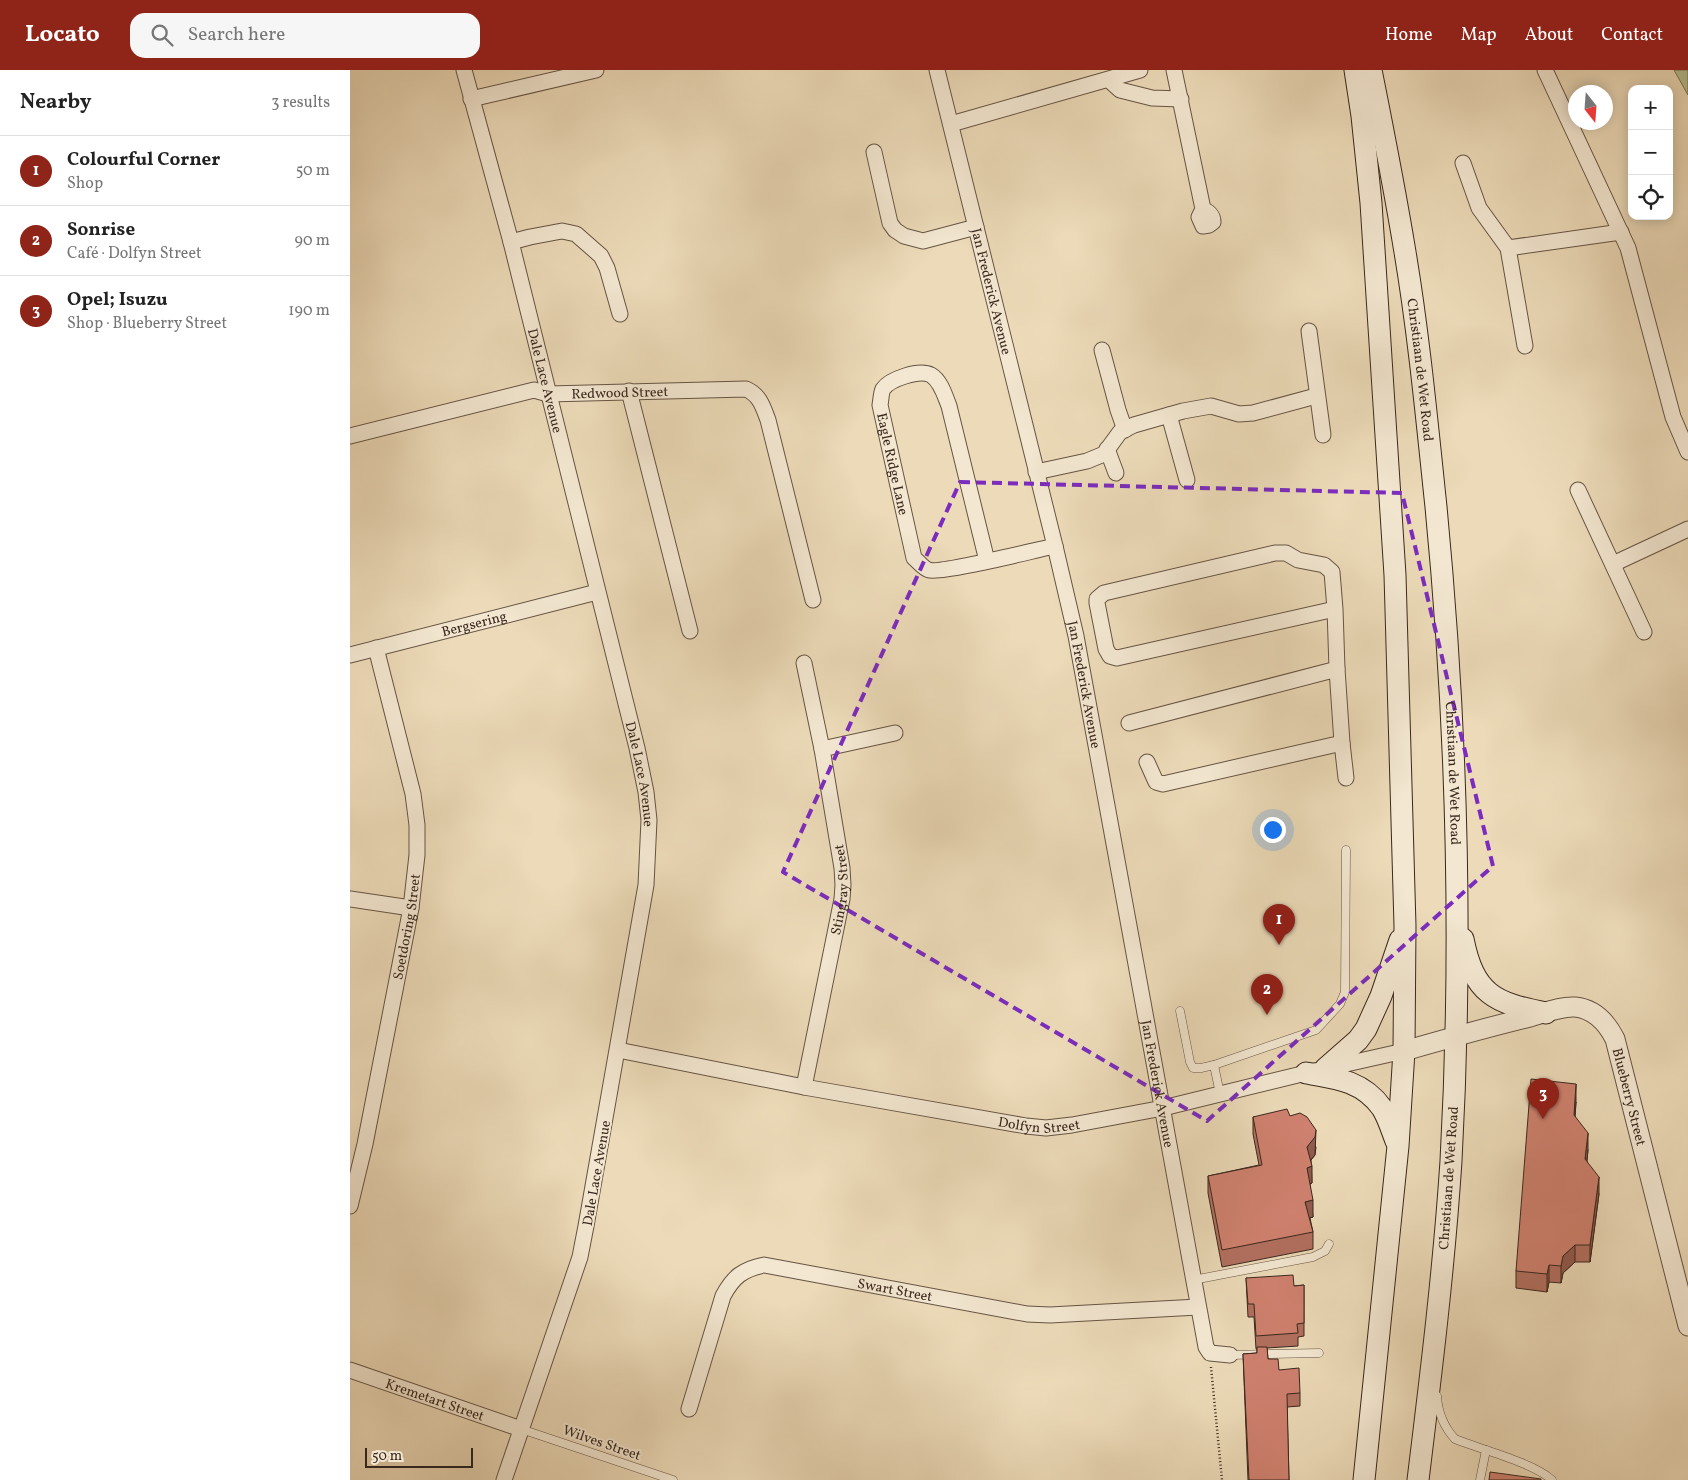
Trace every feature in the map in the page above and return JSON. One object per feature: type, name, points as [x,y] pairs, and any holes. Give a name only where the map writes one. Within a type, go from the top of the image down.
[{"type":"main road","points":[[1355,70],[1371,203],[1395,575],[1405,926],[1404,1051],[1398,1146],[1364,1480]]},
{"type":"main road","name":"Christiaan de Wet Road","points":[[1370,70],[1406,254],[1428,427],[1445,600],[1457,842],[1455,1036],[1451,1160],[1440,1294],[1418,1480]]},
{"type":"main road","points":[[1456,902],[1466,952],[1477,981],[1486,992],[1505,1003],[1546,1013]]},
{"type":"main road","points":[[1315,1071],[1358,1040],[1366,1029],[1381,996],[1405,926]]},
{"type":"main road","points":[[1315,1071],[1346,1080],[1362,1089],[1383,1109],[1398,1146]]},
{"type":"street","name":"Dale Lace Avenue","points":[[464,70],[511,242],[637,748],[646,792],[649,820],[646,885],[580,1257],[504,1480]]},
{"type":"street","points":[[471,99],[546,76],[596,70]]},
{"type":"street","name":"Jan Frederick Avenue","points":[[937,70],[1055,546],[1079,654],[1198,1307],[1206,1347],[1210,1353]]},
{"type":"street","points":[[951,124],[1140,70]]},
{"type":"street","points":[[1174,70],[1203,209]]},
{"type":"street","points":[[1545,70],[1628,248],[1674,417],[1688,452]]},
{"type":"street","points":[[1109,80],[1120,90],[1152,98],[1181,99]]},
{"type":"street","points":[[874,152],[890,223],[895,230],[911,238],[923,241],[976,228]]},
{"type":"street","points":[[1463,163],[1478,208],[1508,248],[1525,346]]},
{"type":"street","points":[[511,242],[562,231],[576,234],[601,256],[607,268],[620,314]]},
{"type":"street","points":[[1508,248],[1621,232]]},
{"type":"street","points":[[1309,330],[1322,435]]},
{"type":"street","points":[[1102,350],[1125,430]]},
{"type":"street","name":"Eagle Ridge Lane","points":[[987,561],[949,406],[941,386],[931,375],[907,375],[892,381],[882,390],[880,404],[914,558],[928,570],[938,571],[987,561],[1055,546]]},
{"type":"street","name":"Redwood Street","points":[[350,436],[534,390],[548,394],[746,389],[753,392],[758,398],[768,420],[813,600]]},
{"type":"street","points":[[629,391],[690,631]]},
{"type":"street","points":[[1036,472],[1087,461],[1104,454],[1120,432],[1134,425],[1169,415],[1211,406],[1239,414],[1253,413],[1316,396]]},
{"type":"street","points":[[1169,415],[1187,480]]},
{"type":"street","points":[[1107,449],[1116,473]]},
{"type":"street","points":[[1578,490],[1644,632]]},
{"type":"street","points":[[1613,564],[1688,529]]},
{"type":"street","points":[[1335,609],[1117,658],[1110,656],[1106,648],[1097,599],[1104,593],[1281,552],[1298,560],[1324,565],[1332,572],[1335,609],[1342,742],[1346,778]]},
{"type":"street","name":"Bergsering","points":[[350,655],[597,592]]},
{"type":"street","name":"Soetdoring Street","points":[[350,1206],[357,1143],[411,908],[417,855],[417,825],[413,794],[376,648]]},
{"type":"street","name":"Stingray Street","points":[[804,663],[822,749],[843,884],[842,899],[804,1087]]},
{"type":"street","points":[[1129,723],[1338,670]]},
{"type":"street","points":[[822,749],[896,733]]},
{"type":"street","points":[[1147,762],[1156,782],[1163,784],[1342,742]]},
{"type":"street","points":[[350,899],[411,908]]},
{"type":"street","name":"Blueberry Street","points":[[1455,1036],[1574,1007],[1589,1010],[1610,1029],[1616,1039],[1688,1326]]},
{"type":"street","name":"Dolfyn Street","points":[[618,1050],[804,1087],[1046,1128],[1163,1108],[1404,1051],[1455,1036]]},
{"type":"street","name":"Swart Street","points":[[689,1409],[723,1296],[730,1283],[752,1267],[764,1265],[1027,1314],[1050,1315],[1198,1307]]},
{"type":"street","points":[[1210,1353],[1230,1355]]},
{"type":"street","name":"Kremetart Street","points":[[350,1370],[521,1429]]},
{"type":"lane","points":[[1180,1011],[1190,1062],[1193,1068],[1214,1065],[1316,1030],[1340,1004],[1345,992],[1346,850]]},
{"type":"lane","points":[[1214,1065],[1220,1094]]},
{"type":"lane","points":[[1193,1280],[1313,1258],[1325,1251],[1329,1244]]},
{"type":"lane","points":[[1440,1294],[1438,1406],[1448,1432],[1455,1439],[1542,1473],[1552,1480]]},
{"type":"lane","points":[[1230,1355],[1320,1353]]},
{"type":"lane","name":"Wilves Street","points":[[521,1429],[673,1480]]},
{"type":"lane","points":[[1480,1480],[1486,1450]]},
{"type":"path","points":[[1210,1353],[1222,1480]]},
{"type":"highlighted area","points":[[960,482],[1402,493],[1493,866],[1207,1121],[783,872]]},
{"type":"green space","points":[[1674,70],[1688,70],[1688,95]]},
{"type":"building","points":[[1531,1079],[1576,1084],[1574,1115],[1588,1133],[1585,1159],[1599,1177],[1590,1245],[1575,1245],[1563,1256],[1561,1266],[1549,1265],[1547,1274],[1516,1271]]},
{"type":"building","points":[[1287,1109],[1290,1116],[1300,1113],[1307,1117],[1316,1130],[1315,1137],[1307,1147],[1312,1166],[1307,1168],[1313,1200],[1305,1202],[1313,1232],[1222,1250],[1208,1176],[1262,1165],[1253,1117]]},
{"type":"building","points":[[1293,1275],[1294,1286],[1304,1285],[1304,1323],[1297,1324],[1298,1333],[1256,1336],[1254,1304],[1248,1304],[1246,1278]]},
{"type":"building","points":[[1257,1347],[1267,1347],[1268,1359],[1278,1359],[1279,1370],[1299,1368],[1300,1393],[1287,1394],[1289,1480],[1249,1480],[1243,1354],[1257,1353]]},
{"type":"building","points":[[1490,1472],[1541,1479],[1541,1480],[1489,1480]]},
{"type":"place","name":"Colourful Corner","points":[[1279,945]]},
{"type":"place","name":"Sonrise","points":[[1267,1015]]},
{"type":"place","name":"Opel; Isuzu","points":[[1543,1119]]}]
